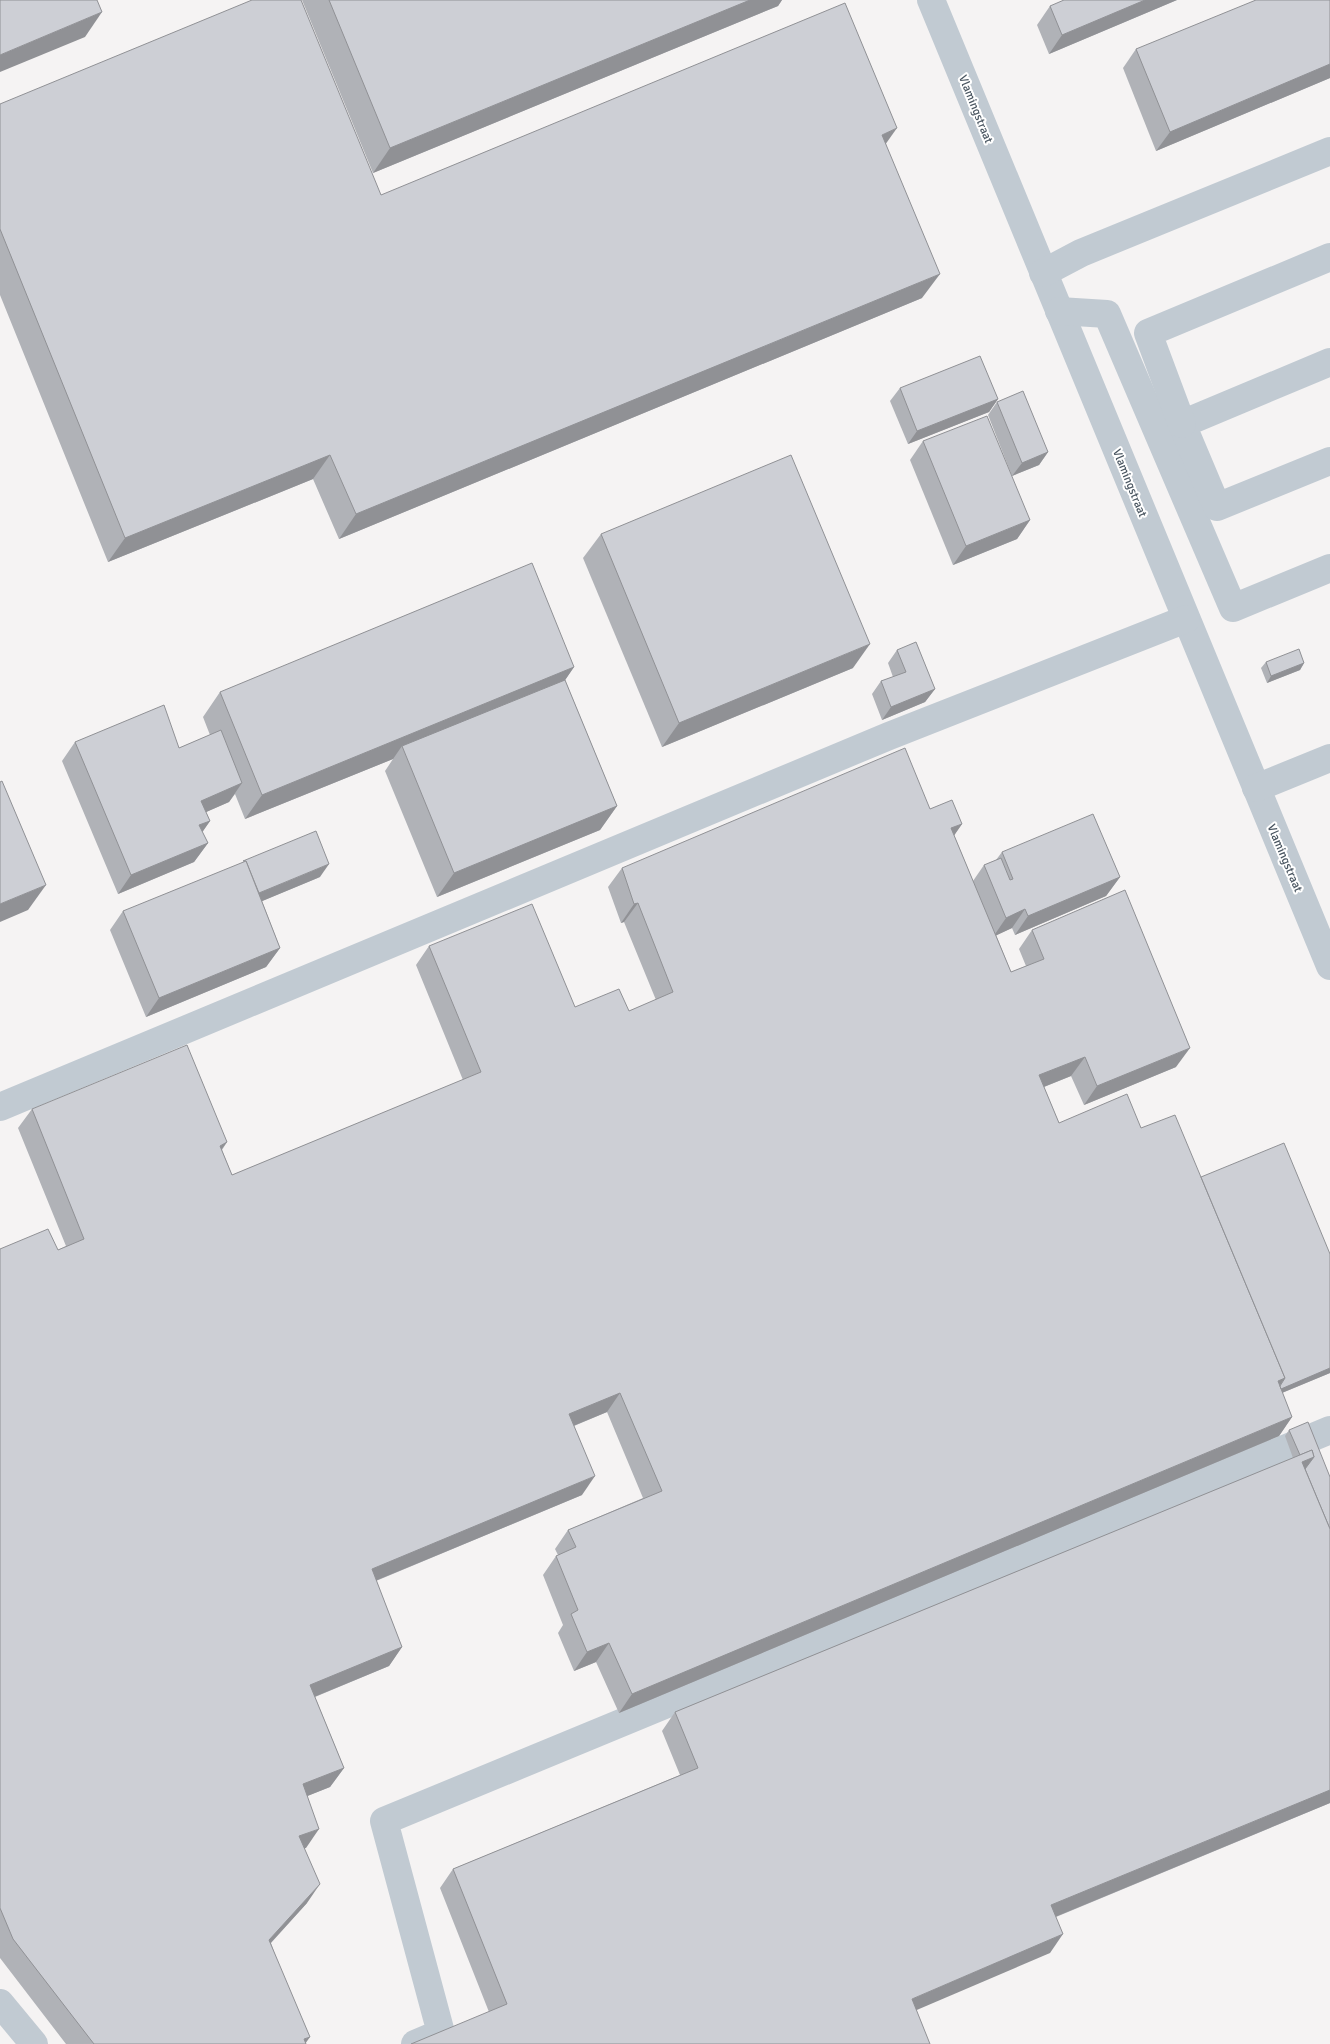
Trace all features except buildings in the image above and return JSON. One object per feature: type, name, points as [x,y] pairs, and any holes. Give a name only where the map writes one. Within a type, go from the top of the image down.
[{"type":"street","name":"Vlamingstraat","points":[[931,0],[1328,958]]},
{"type":"street","points":[[1043,273],[1081,253],[1330,151]]},
{"type":"street","points":[[1330,257],[1148,333],[1216,507],[1330,461]]},
{"type":"street","points":[[1059,311],[1108,314],[1233,608],[1330,568]]},
{"type":"street","points":[[1182,424],[1330,362]]},
{"type":"street","points":[[0,1107],[889,736],[1186,619]]},
{"type":"street","points":[[1256,788],[1330,758]]},
{"type":"street","points":[[414,2044],[441,2033],[384,1821],[1330,1430]]},
{"type":"street","points":[[0,2003],[34,2044]]}]
